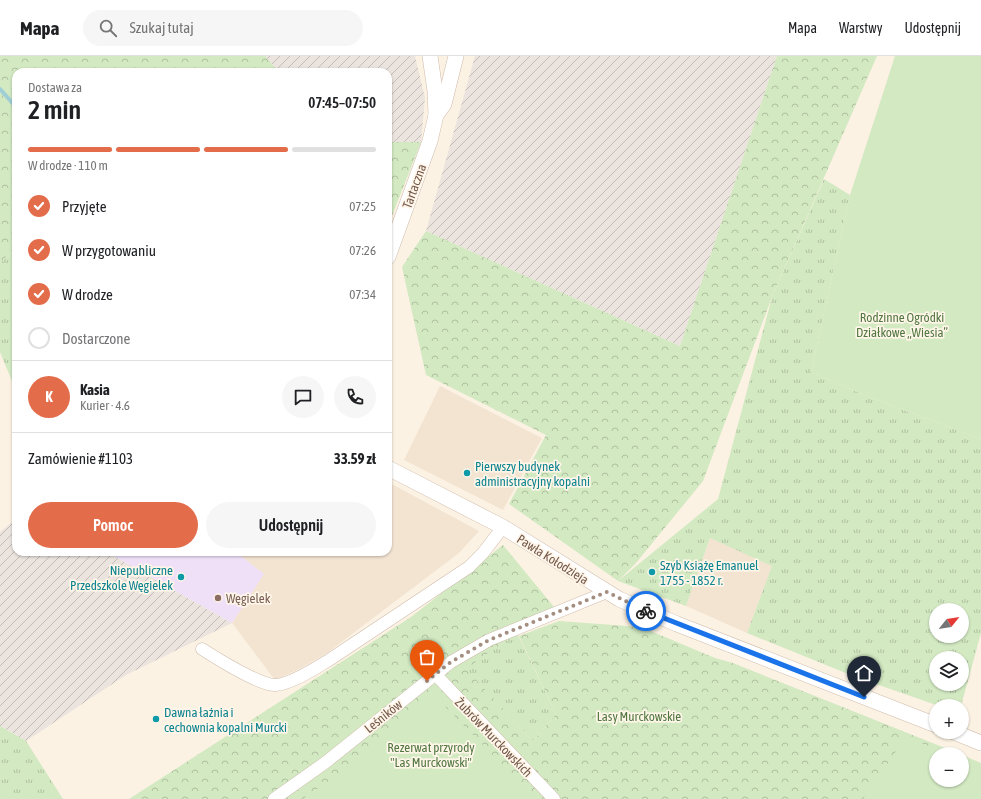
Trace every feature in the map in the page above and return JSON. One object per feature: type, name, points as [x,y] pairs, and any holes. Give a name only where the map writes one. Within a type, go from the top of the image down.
[{"type":"street","name":"Tartaczna","points":[[392,245],[430,142],[436,115],[435,91],[430,56]]},
{"type":"street","name":"Tartaczna","points":[[436,115],[444,104],[456,56]]},
{"type":"street","name":"Pawła Kołodzieja","points":[[392,470],[503,527],[607,592],[648,612],[929,722]]},
{"type":"street","name":"Pawła Kołodzieja","points":[[202,649],[254,679],[276,686],[307,674],[469,567],[483,553],[503,527]]},
{"type":"street","name":"Leśników","points":[[274,799],[326,762],[451,662],[489,640],[607,592]]},
{"type":"street","name":"Żubrów Murckowskich","points":[[435,674],[554,799]]},
{"type":"street","points":[[969,738],[981,743]]},
{"type":"shaded area","points":[[265,56],[415,56],[425,98],[421,142],[392,142],[392,68],[276,68]]},
{"type":"shaded area","points":[[475,56],[777,56],[680,346],[426,231]]},
{"type":"shaded area","points":[[440,386],[542,438],[503,510],[404,460]]},
{"type":"shaded area","points":[[392,484],[479,531],[459,553],[327,653],[301,668],[275,680],[232,623],[263,574],[241,556],[392,556]]},
{"type":"shaded area","points":[[12,522],[12,556],[114,556],[232,623],[126,675],[26,741],[0,726],[0,532]]},
{"type":"shaded area","points":[[710,538],[773,565],[747,633],[686,606]]},
{"type":"shaded area","name":"Węgielek","points":[[114,556],[241,556],[264,574],[232,623]]},
{"type":"green space","points":[[0,56],[265,56],[276,68],[12,68],[12,252],[0,263]]},
{"type":"green space","points":[[777,56],[877,56],[772,297],[703,481],[636,563],[618,581],[509,504],[546,435],[426,375],[402,267],[426,231],[680,346]]},
{"type":"green space","name":"Rodzinne Ogródki Działkowe „Wiesia”","points":[[895,56],[981,56],[981,439],[869,397],[811,372],[850,195]]},
{"type":"green space","points":[[392,142],[421,142],[392,216]]},
{"type":"green space","points":[[824,179],[850,195],[811,372],[869,397],[981,439],[981,633],[969,677],[969,651],[929,651],[929,691],[965,691],[963,699],[929,699],[929,703],[853,676],[747,633],[772,566],[710,538],[686,606],[618,581],[718,499],[772,297]]},
{"type":"green space","points":[[12,252],[12,381],[0,352],[0,263]]},
{"type":"green space","name":"Lasy Murckowskie","points":[[503,545],[554,607],[466,669],[533,741],[556,714],[519,636],[559,621],[641,627],[715,658],[733,663],[943,747],[929,747],[929,787],[969,787],[969,758],[981,763],[981,799],[129,799],[411,617]]},
{"type":"green space","points":[[517,633],[556,714],[533,741],[465,669]]},
{"type":"green space","name":"Rezerwat przyrody \"Las Murckowski\"","points":[[434,695],[535,799],[303,799],[354,764]]},
{"type":"green space","points":[[0,726],[26,741],[63,799],[0,799]]},
{"type":"green space","points":[[906,737],[931,747],[929,747],[929,787],[969,787],[969,763],[981,767],[981,799],[863,799]]},
{"type":"waterway","points":[[0,89],[12,102]]},
{"type":"way so far","points":[[427,681],[451,662],[489,640],[607,592],[618,599],[646,611]]},
{"type":"place","name":"Pierwszy budynek administracyjny kopalni","points":[[467,473]]},
{"type":"place","name":"Szyb Książę Emanuel 1755 - 1852 r.","points":[[652,572]]},
{"type":"place","name":"Niepubliczne Przedszkole Węgielek","points":[[181,577]]},
{"type":"place","name":"Węgielek","points":[[218,598]]},
{"type":"place","name":"Dawna łaźnia i cechownia kopalni Murcki","points":[[156,719]]},
{"type":"route","points":[[646,611],[864,697]]}]
